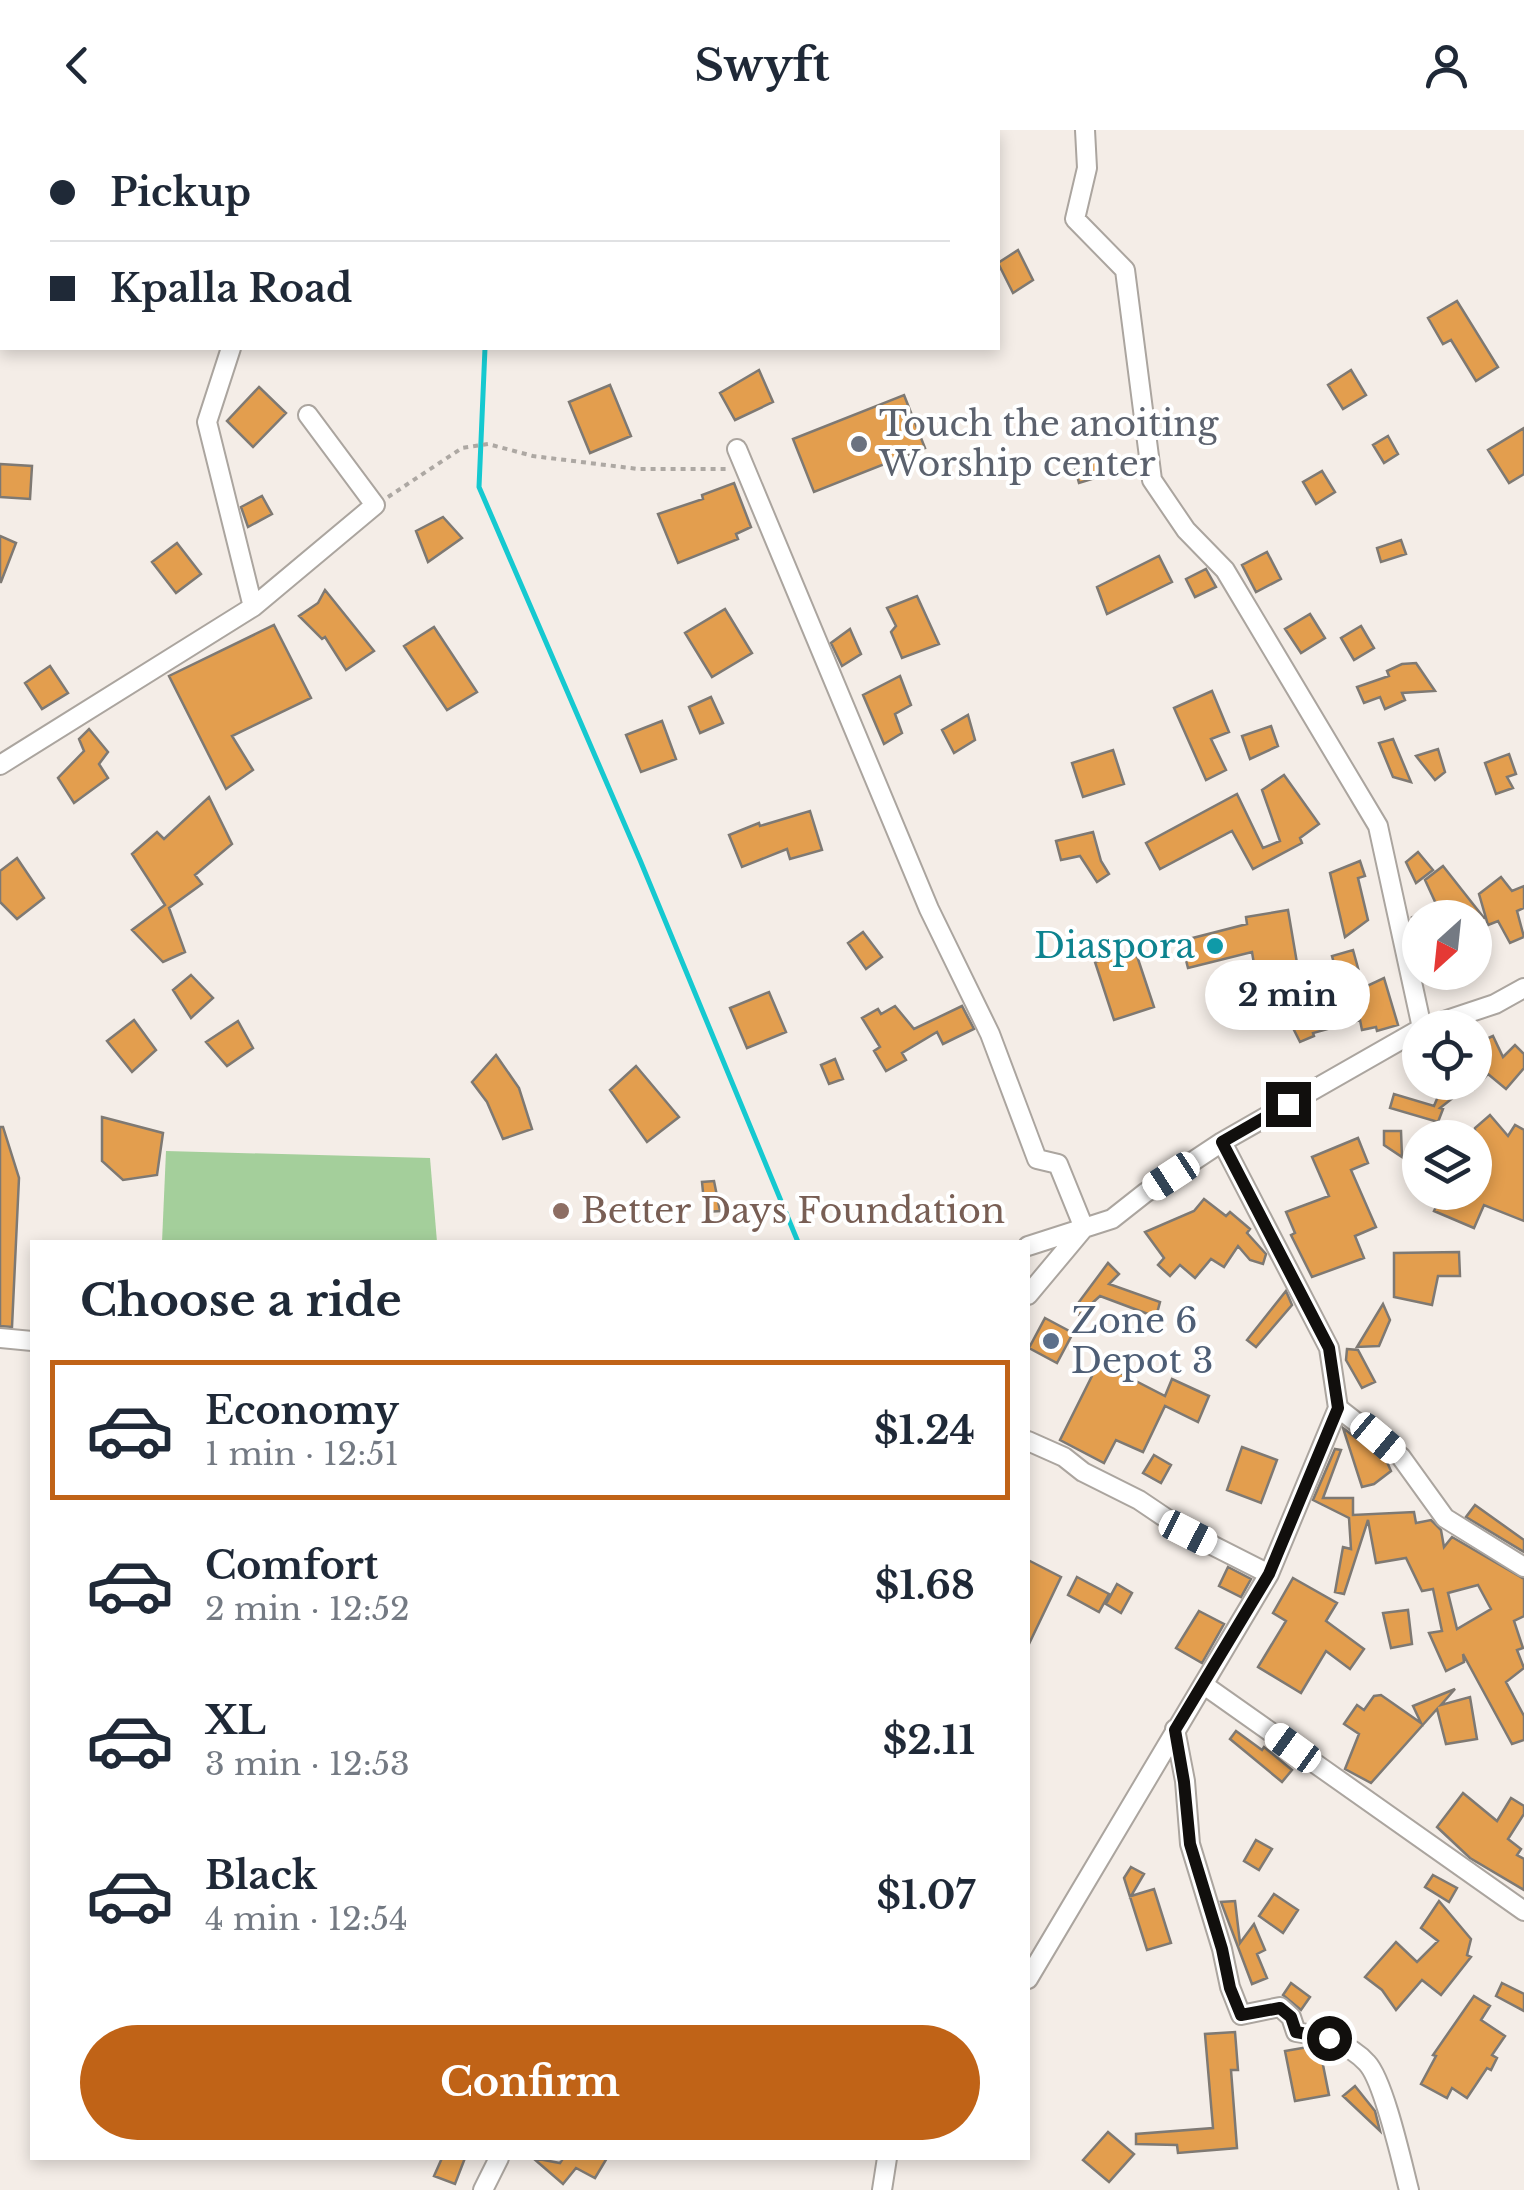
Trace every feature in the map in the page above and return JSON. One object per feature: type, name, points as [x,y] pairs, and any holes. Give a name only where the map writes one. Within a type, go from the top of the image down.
[{"type":"street","points":[[1086,130],[1087,168],[1075,220],[1125,270],[1152,480],[1186,530],[1226,570],[1378,826],[1418,1010]]},
{"type":"street","points":[[230,350],[207,422],[253,607]]},
{"type":"street","points":[[0,764],[253,607],[376,505],[308,415]]},
{"type":"street","points":[[737,448],[928,910],[990,1034],[1037,1158],[1058,1164],[1084,1228]]},
{"type":"street","points":[[1477,1010],[1524,988]]},
{"type":"street","points":[[1030,1245],[1112,1219],[1145,1192],[1222,1142],[1402,1039]]},
{"type":"street","points":[[1030,1976],[1269,1574],[1338,1408],[1329,1348],[1222,1142]]},
{"type":"street","points":[[1030,1294],[1084,1228]]},
{"type":"street","points":[[0,1338],[30,1340]]},
{"type":"street","points":[[1338,1408],[1401,1457],[1445,1518],[1524,1567]]},
{"type":"street","points":[[1030,1443],[1064,1456],[1084,1472],[1139,1500],[1188,1533],[1269,1574]]},
{"type":"street","points":[[1204,1685],[1524,1911]]},
{"type":"street","points":[[1175,1730],[1190,1844],[1241,2015],[1280,2008],[1291,2017],[1296,2032],[1329,2038],[1368,2064],[1384,2101],[1409,2190]]},
{"type":"street","points":[[483,2190],[498,2160]]},
{"type":"street","points":[[882,2190],[887,2160]]},
{"type":"path","points":[[376,505],[462,448],[488,444],[533,456],[638,470],[746,468]]},
{"type":"green space","points":[[166,1151],[430,1158],[437,1240],[162,1240]]},
{"type":"building","points":[[1018,250],[1033,280],[1013,293],[1000,262]]},
{"type":"building","points":[[1457,301],[1498,367],[1476,381],[1451,340],[1443,344],[1428,318]]},
{"type":"building","points":[[759,370],[773,402],[735,420],[720,393]]},
{"type":"building","points":[[1351,370],[1366,395],[1343,409],[1328,385]]},
{"type":"building","points":[[610,385],[631,436],[590,453],[569,402]]},
{"type":"building","points":[[259,387],[286,413],[253,447],[227,421]]},
{"type":"building","name":"Touch the anoiting Worship center","points":[[904,395],[925,448],[814,492],[793,439]]},
{"type":"building","points":[[1524,428],[1524,474],[1509,483],[1488,450]]},
{"type":"building","points":[[1388,436],[1398,454],[1384,463],[1373,445]]},
{"type":"building","points":[[1097,458],[1102,476],[1079,483],[1074,465]]},
{"type":"building","points":[[0,464],[32,466],[30,499],[0,497]]},
{"type":"building","points":[[1322,471],[1335,492],[1316,504],[1303,482]]},
{"type":"building","points":[[734,483],[751,527],[736,534],[738,539],[678,563],[658,514],[703,499],[702,495]]},
{"type":"building","points":[[262,496],[272,514],[248,527],[241,507]]},
{"type":"building","points":[[443,517],[462,538],[428,562],[416,531]]},
{"type":"building","points":[[0,536],[16,543],[1,582],[0,582]]},
{"type":"building","points":[[1401,540],[1406,554],[1381,562],[1377,548]]},
{"type":"building","points":[[177,543],[201,574],[176,593],[152,562]]},
{"type":"building","points":[[1267,552],[1281,579],[1256,592],[1242,565]]},
{"type":"building","points":[[1159,556],[1172,582],[1107,614],[1097,587]]},
{"type":"building","points":[[1206,569],[1216,587],[1195,597],[1186,579]]},
{"type":"building","points":[[325,590],[374,651],[346,670],[325,637],[322,639],[299,616],[318,603]]},
{"type":"building","points":[[917,596],[939,644],[902,658],[891,632],[896,626],[887,608]]},
{"type":"building","points":[[725,609],[752,653],[712,677],[685,633]]},
{"type":"building","points":[[1310,614],[1325,638],[1301,653],[1285,629]]},
{"type":"building","points":[[274,625],[311,698],[232,736],[253,770],[226,789],[169,676]]},
{"type":"building","points":[[1361,626],[1374,648],[1354,660],[1341,638]]},
{"type":"building","points":[[434,627],[477,692],[447,710],[404,646]]},
{"type":"building","points":[[850,629],[861,654],[842,666],[831,643]]},
{"type":"building","points":[[1416,663],[1435,691],[1402,693],[1405,700],[1385,709],[1380,697],[1364,703],[1357,687],[1389,676],[1387,671],[1402,664]]},
{"type":"building","points":[[50,666],[68,693],[42,709],[25,683]]},
{"type":"building","points":[[900,676],[911,705],[895,714],[902,733],[884,744],[863,695]]},
{"type":"building","points":[[1212,691],[1229,732],[1211,739],[1226,770],[1206,780],[1174,708]]},
{"type":"building","points":[[711,697],[723,723],[700,733],[689,707]]},
{"type":"building","points":[[968,715],[975,740],[954,753],[942,730]]},
{"type":"building","points":[[662,721],[676,759],[641,772],[626,735]]},
{"type":"building","points":[[1271,726],[1278,746],[1250,759],[1242,736]]},
{"type":"building","points":[[89,729],[108,752],[99,764],[108,778],[74,803],[58,778],[84,751],[79,739]]},
{"type":"building","points":[[1393,739],[1411,782],[1393,777],[1379,743]]},
{"type":"building","points":[[1438,749],[1445,772],[1435,780],[1416,756]]},
{"type":"building","points":[[1113,750],[1124,784],[1083,797],[1072,763]]},
{"type":"building","points":[[1509,754],[1516,774],[1507,777],[1513,788],[1496,794],[1485,763]]},
{"type":"building","points":[[1284,775],[1319,824],[1300,838],[1302,843],[1253,869],[1232,831],[1160,869],[1146,843],[1237,794],[1263,848],[1280,841],[1262,790]]},
{"type":"building","points":[[209,797],[232,844],[195,875],[202,884],[169,908],[185,952],[163,962],[132,930],[165,905],[132,854],[157,832],[164,839]]},
{"type":"building","points":[[810,811],[822,850],[790,859],[787,849],[742,867],[729,835]]},
{"type":"building","points":[[1093,832],[1109,874],[1097,882],[1080,856],[1061,860],[1056,841]]},
{"type":"building","points":[[1418,852],[1433,870],[1416,883],[1406,862]]},
{"type":"building","points":[[17,858],[44,898],[17,919],[0,902],[0,871]]},
{"type":"building","points":[[1360,861],[1365,876],[1358,878],[1368,920],[1345,937],[1330,873]]},
{"type":"building","points":[[1443,866],[1470,900],[1434,900],[1425,880]]},
{"type":"building","points":[[1501,877],[1512,891],[1524,886],[1524,908],[1517,911],[1524,937],[1510,943],[1498,921],[1492,923],[1492,900],[1481,900],[1479,894]]},
{"type":"building","points":[[1288,910],[1297,963],[1255,970],[1252,952],[1188,968],[1181,941],[1247,924],[1246,917]]},
{"type":"building","points":[[863,932],[882,957],[866,969],[848,943]]},
{"type":"building","points":[[1135,950],[1154,1007],[1114,1020],[1095,962]]},
{"type":"building","points":[[1353,950],[1361,979],[1339,981],[1332,956]]},
{"type":"building","points":[[191,975],[213,998],[191,1018],[173,990]]},
{"type":"building","points":[[1384,978],[1398,1025],[1377,1031],[1376,1027],[1362,1030],[1360,1020],[1313,1033],[1314,1036],[1300,1042],[1290,1022]]},
{"type":"building","points":[[769,992],[786,1032],[747,1048],[730,1008]]},
{"type":"building","points":[[895,1006],[914,1029],[962,1006],[974,1029],[943,1044],[937,1032],[902,1053],[906,1060],[886,1071],[874,1051],[880,1047],[862,1018]]},
{"type":"building","points":[[134,1020],[156,1050],[132,1072],[107,1041]]},
{"type":"building","points":[[238,1021],[253,1048],[227,1066],[206,1042]]},
{"type":"building","points":[[1492,1036],[1503,1057],[1515,1045],[1524,1054],[1524,1068],[1506,1089],[1492,1077]]},
{"type":"building","points":[[496,1055],[519,1088],[532,1129],[503,1139],[487,1102],[472,1082]]},
{"type":"building","points":[[835,1059],[843,1079],[829,1084],[821,1065]]},
{"type":"building","points":[[636,1066],[679,1117],[647,1142],[610,1090]]},
{"type":"building","points":[[1394,1094],[1402,1100],[1434,1106],[1436,1100],[1450,1100],[1440,1108],[1443,1109],[1439,1120],[1390,1108]]},
{"type":"building","points":[[1490,1115],[1508,1136],[1515,1125],[1524,1130],[1524,1221],[1492,1208],[1492,1120],[1484,1120]]},
{"type":"building","points":[[102,1117],[163,1133],[157,1175],[123,1180],[102,1161]]},
{"type":"building","points":[[0,1127],[19,1178],[12,1327],[0,1326]]},
{"type":"building","points":[[1384,1131],[1401,1131],[1402,1157],[1384,1145]]},
{"type":"building","points":[[1358,1138],[1368,1163],[1351,1170],[1376,1227],[1355,1236],[1364,1258],[1312,1277],[1291,1235],[1295,1233],[1286,1212],[1329,1196],[1312,1157]]},
{"type":"building","points":[[714,1181],[720,1211],[705,1212],[702,1182]]},
{"type":"building","points":[[1204,1199],[1226,1216],[1230,1212],[1250,1229],[1247,1233],[1266,1254],[1263,1264],[1250,1260],[1238,1246],[1224,1267],[1211,1259],[1195,1278],[1180,1265],[1170,1276],[1158,1265],[1164,1258],[1145,1232],[1194,1211]]},
{"type":"building","points":[[1434,1210],[1482,1210],[1474,1228]]},
{"type":"building","points":[[1459,1252],[1460,1276],[1438,1276],[1432,1305],[1394,1297],[1394,1253]]},
{"type":"building","points":[[1108,1263],[1119,1274],[1109,1284],[1160,1302],[1156,1317],[1100,1296],[1079,1315],[1073,1310]]},
{"type":"building","points":[[1286,1291],[1292,1305],[1256,1347],[1247,1340]]},
{"type":"building","points":[[1383,1304],[1390,1320],[1379,1346],[1357,1347]]},
{"type":"building","name":"Zone 6 Depot 3","points":[[1045,1318],[1073,1333],[1057,1363],[1030,1346]]},
{"type":"building","points":[[1347,1349],[1358,1350],[1375,1382],[1362,1388],[1346,1360]]},
{"type":"building","points":[[1099,1362],[1165,1396],[1172,1379],[1209,1396],[1198,1422],[1165,1406],[1143,1452],[1116,1440],[1104,1463],[1060,1440]]},
{"type":"building","points":[[1343,1428],[1387,1462],[1391,1471],[1374,1484],[1362,1487]]},
{"type":"building","points":[[1242,1447],[1277,1460],[1261,1503],[1227,1490]]},
{"type":"building","points":[[1335,1449],[1341,1450],[1323,1498],[1353,1498],[1353,1515],[1414,1512],[1416,1523],[1431,1520],[1441,1530],[1444,1547],[1452,1537],[1524,1579],[1524,1616],[1514,1621],[1523,1648],[1517,1650],[1524,1668],[1506,1682],[1524,1716],[1524,1740],[1512,1744],[1463,1654],[1464,1662],[1446,1671],[1429,1633],[1442,1631],[1433,1589],[1422,1591],[1406,1558],[1376,1563],[1368,1520],[1344,1594],[1335,1592],[1343,1547],[1351,1549],[1349,1518],[1313,1500]],"holes":[[[1478,1585],[1491,1609],[1457,1629],[1448,1593]]]},
{"type":"building","points":[[1154,1455],[1171,1465],[1161,1483],[1143,1473]]},
{"type":"building","points":[[1475,1505],[1524,1540],[1524,1552],[1466,1517]]},
{"type":"building","points":[[1030,1561],[1061,1577],[1030,1642]]},
{"type":"building","points":[[1228,1567],[1251,1579],[1241,1597],[1219,1586]]},
{"type":"building","points":[[1077,1577],[1109,1594],[1099,1612],[1068,1595]]},
{"type":"building","points":[[1293,1578],[1337,1603],[1326,1621],[1364,1649],[1350,1669],[1326,1651],[1301,1693],[1258,1667],[1286,1621],[1273,1613]]},
{"type":"building","points":[[1117,1584],[1132,1593],[1121,1613],[1106,1604]]},
{"type":"building","points":[[1408,1610],[1412,1644],[1391,1648],[1383,1613]]},
{"type":"building","points":[[1199,1611],[1224,1624],[1202,1663],[1176,1648]]},
{"type":"building","points":[[1455,1689],[1441,1705],[1470,1697],[1477,1739],[1446,1744],[1437,1709],[1371,1783],[1345,1769],[1359,1734],[1344,1724],[1357,1705],[1364,1710],[1374,1696],[1381,1695],[1421,1723],[1413,1706]]},
{"type":"building","points":[[1236,1731],[1292,1770],[1282,1782],[1230,1739]]},
{"type":"building","points":[[1463,1793],[1497,1821],[1511,1798],[1524,1806],[1524,1814],[1508,1839],[1521,1849],[1517,1855],[1524,1859],[1524,1890],[1470,1858],[1437,1827]]},
{"type":"building","points":[[1256,1840],[1272,1849],[1259,1870],[1244,1861]]},
{"type":"building","points":[[1131,1867],[1144,1874],[1131,1896],[1154,1889],[1171,1943],[1147,1950],[1124,1878]]},
{"type":"building","points":[[1433,1875],[1457,1888],[1449,1902],[1425,1887]]},
{"type":"building","points":[[1274,1894],[1298,1910],[1283,1933],[1259,1916]]},
{"type":"building","points":[[1235,1901],[1240,1943],[1254,1924],[1265,1950],[1257,1954],[1267,1978],[1252,1984],[1221,1902]]},
{"type":"building","points":[[1439,1901],[1471,1939],[1467,1955],[1471,1957],[1441,1995],[1422,1980],[1396,2010],[1382,1990],[1365,1977],[1396,1942],[1417,1962],[1438,1941],[1421,1928]]},
{"type":"building","points":[[1291,1983],[1310,1997],[1301,2010],[1283,1995]]},
{"type":"building","points":[[1502,1983],[1524,1994],[1524,2011],[1496,1996]]},
{"type":"building","points":[[1474,1996],[1490,2006],[1481,2020],[1505,2036],[1492,2055],[1497,2058],[1491,2070],[1487,2068],[1467,2098],[1452,2088],[1447,2098],[1421,2084],[1436,2056],[1433,2055]]},
{"type":"building","points":[[1235,2032],[1238,2070],[1231,2070],[1237,2148],[1178,2153],[1177,2145],[1136,2144],[1136,2134],[1213,2128],[1205,2034]]},
{"type":"building","points":[[1308,2047],[1320,2050],[1329,2095],[1295,2101],[1285,2051]]},
{"type":"building","points":[[1355,2086],[1375,2111],[1380,2131],[1343,2096]]},
{"type":"building","points":[[1108,2132],[1134,2154],[1109,2182],[1083,2160]]},
{"type":"building","points":[[441,2160],[464,2160],[455,2184],[434,2176]]},
{"type":"building","points":[[535,2160],[606,2160],[595,2178],[576,2168],[563,2184]]},
{"type":"waterway","points":[[485,350],[479,487],[640,860],[797,1240]]},
{"type":"place","name":"Touch the anoiting Worship center","points":[[859,444]]},
{"type":"place","name":"Diaspora","points":[[1215,946]]},
{"type":"place","name":"Better Days Foundation","points":[[561,1211]]},
{"type":"place","name":"Zone 6 Depot 3","points":[[1051,1341]]},
{"type":"route","points":[[1288,1104],[1222,1142],[1329,1348],[1338,1408],[1269,1574],[1175,1730],[1190,1844],[1241,2015],[1280,2008],[1291,2017],[1296,2032],[1329,2038]]}]
